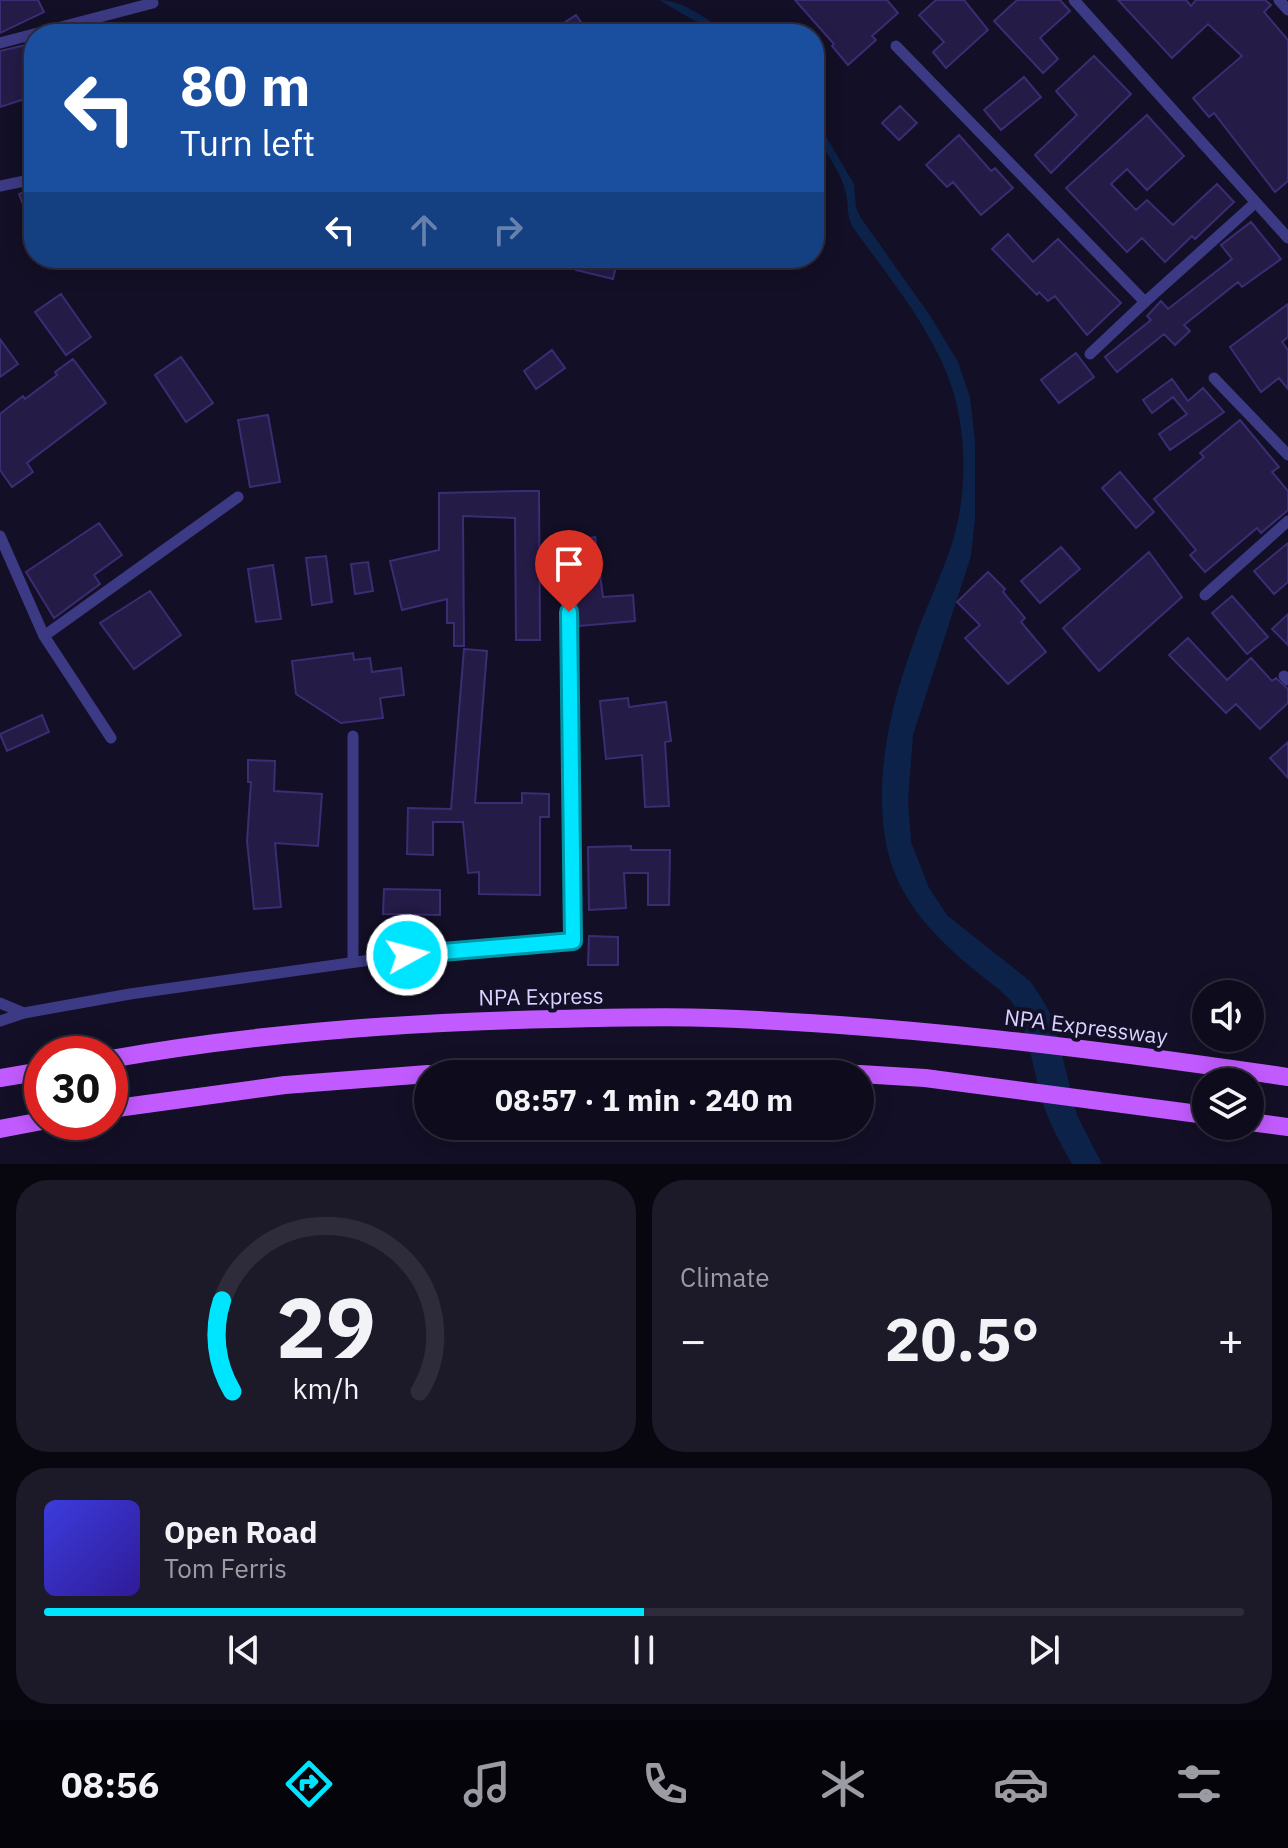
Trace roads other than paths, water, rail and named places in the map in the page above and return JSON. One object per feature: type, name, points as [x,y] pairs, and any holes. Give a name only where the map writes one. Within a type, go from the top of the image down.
[{"type":"main road","name":"NPA Express","points":[[128,1056],[239,1040],[473,1021],[709,1018],[926,1032]]},
{"type":"main road","name":"NPA Expressway","points":[[926,1032],[1082,1047],[1288,1077]]},
{"type":"main road","points":[[0,1078],[24,1074]]},
{"type":"main road","points":[[128,1107],[285,1085],[414,1075]]},
{"type":"main road","points":[[874,1075],[925,1078],[1192,1113]]},
{"type":"main road","points":[[0,1129],[24,1124]]},
{"type":"main road","points":[[1264,1124],[1288,1127]]},
{"type":"street","points":[[1074,0],[1288,238]]},
{"type":"street","points":[[1279,0],[1288,10]]},
{"type":"street","points":[[73,24],[153,3]]},
{"type":"street","points":[[0,43],[24,37]]},
{"type":"street","points":[[896,46],[1145,302]]},
{"type":"street","points":[[0,186],[24,181]]},
{"type":"street","points":[[1090,354],[1255,203]]},
{"type":"street","points":[[1214,378],[1288,455]]},
{"type":"street","points":[[44,636],[238,497]]},
{"type":"street","points":[[1205,595],[1288,521]]},
{"type":"street","points":[[0,536],[44,636],[111,738]]},
{"type":"street","points":[[0,1021],[24,1013],[130,994],[353,962],[434,951],[573,941],[569,612]]},
{"type":"street","points":[[353,736],[353,962]]},
{"type":"street","points":[[0,1003],[24,1013]]},
{"type":"water","points":[[659,0],[678,3],[714,24],[700,24]]},
{"type":"water","points":[[824,133],[854,184],[856,208],[861,218],[931,317],[958,362],[970,397],[975,442],[975,519],[971,556],[913,735],[908,801],[911,842],[929,888],[948,916],[1030,981],[1041,997],[1053,1019],[1077,1115],[1102,1164],[1072,1164],[1043,1104],[1016,1009],[918,914],[891,863],[883,818],[886,744],[904,670],[949,553],[958,521],[963,480],[962,438],[955,398],[940,358],[905,300],[852,226],[839,174],[824,147]]}]
